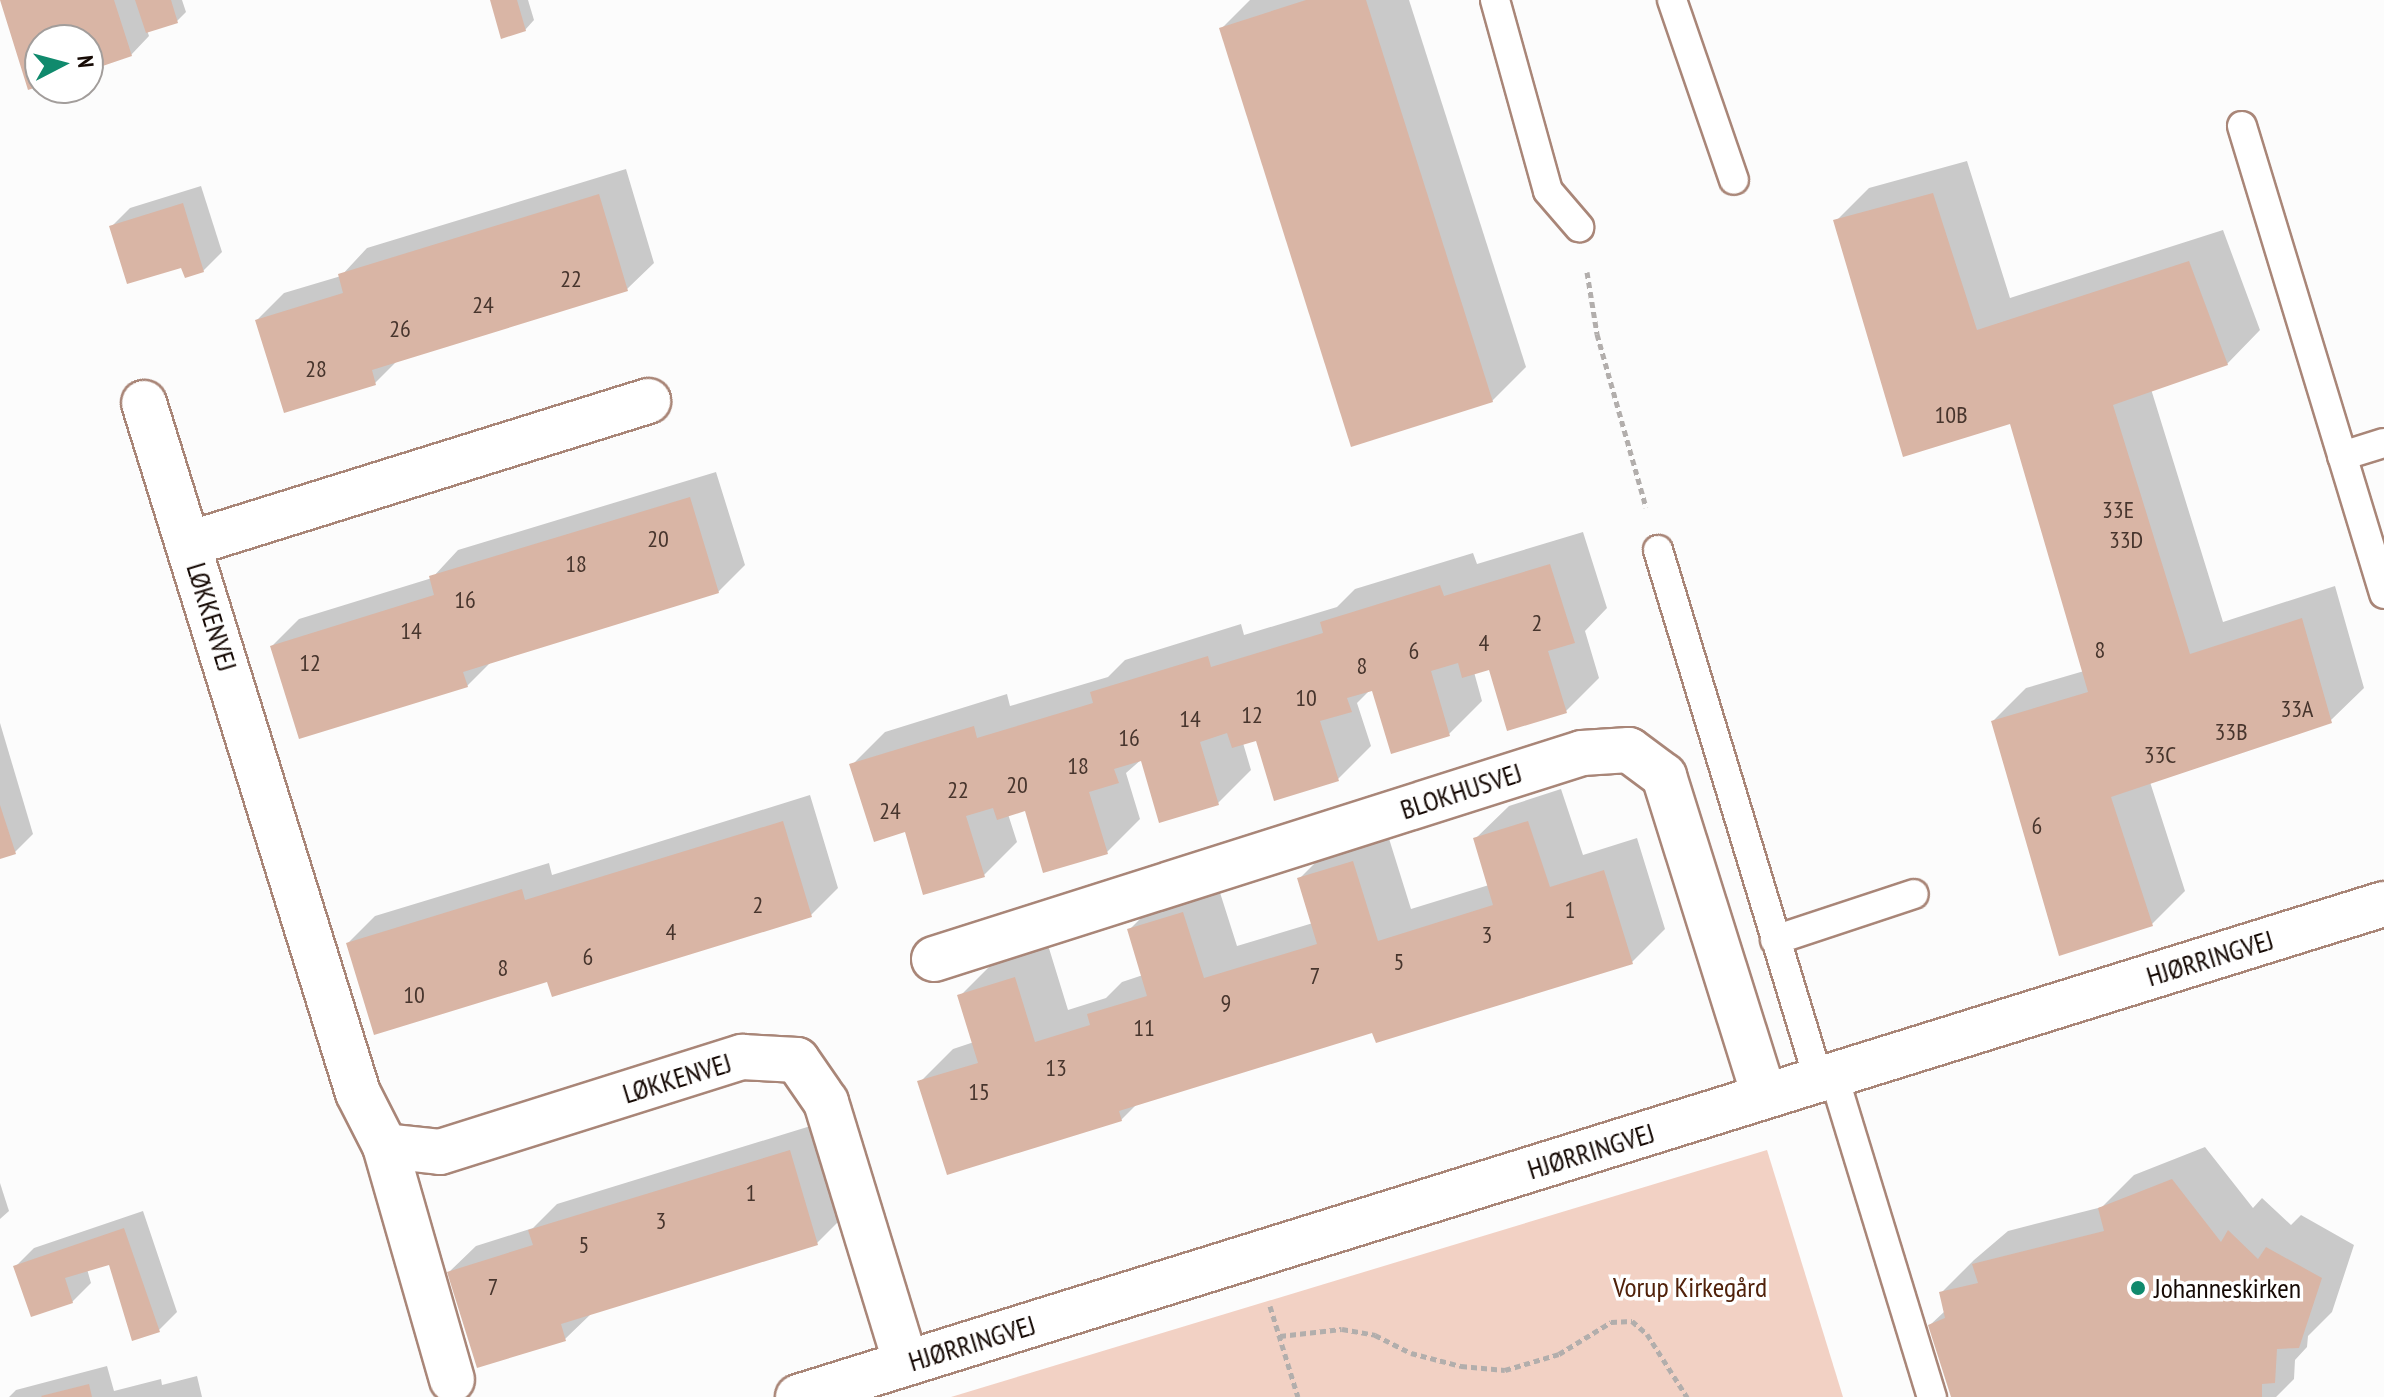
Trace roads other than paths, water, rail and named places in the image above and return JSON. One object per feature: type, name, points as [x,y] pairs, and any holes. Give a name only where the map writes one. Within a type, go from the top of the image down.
[{"type":"street","name":"LØKKENVEJ","points":[[189,544],[648,401]]},
{"type":"street","name":"LØKKENVEJ","points":[[144,403],[358,1093],[385,1146],[452,1380]]},
{"type":"street","name":"BLOKHUSVEJ","points":[[934,959],[1582,753],[1629,750],[1664,776],[1764,1096]]},
{"type":"street","name":"HJØRRINGVEJ","points":[[798,1397],[2384,904]]},
{"type":"street","name":"LØKKENVEJ","points":[[385,1146],[440,1152],[742,1057],[797,1060],[826,1102],[906,1363]]},
{"type":"lane","points":[[1495,0],[1548,191],[1579,227]]},
{"type":"lane","points":[[1672,0],[1734,180]]},
{"type":"lane","points":[[2242,126],[2384,594]]},
{"type":"lane","points":[[2342,456],[2384,443]]},
{"type":"lane","points":[[1658,550],[1775,940],[1826,1079],[1932,1397]]},
{"type":"lane","points":[[1775,940],[1914,894]]},
{"type":"place","name":"Johanneskirken","points":[[2138,1288]]},
{"type":"park label","name":"Vorup Kirkegård","points":[[1690,1287]]}]
